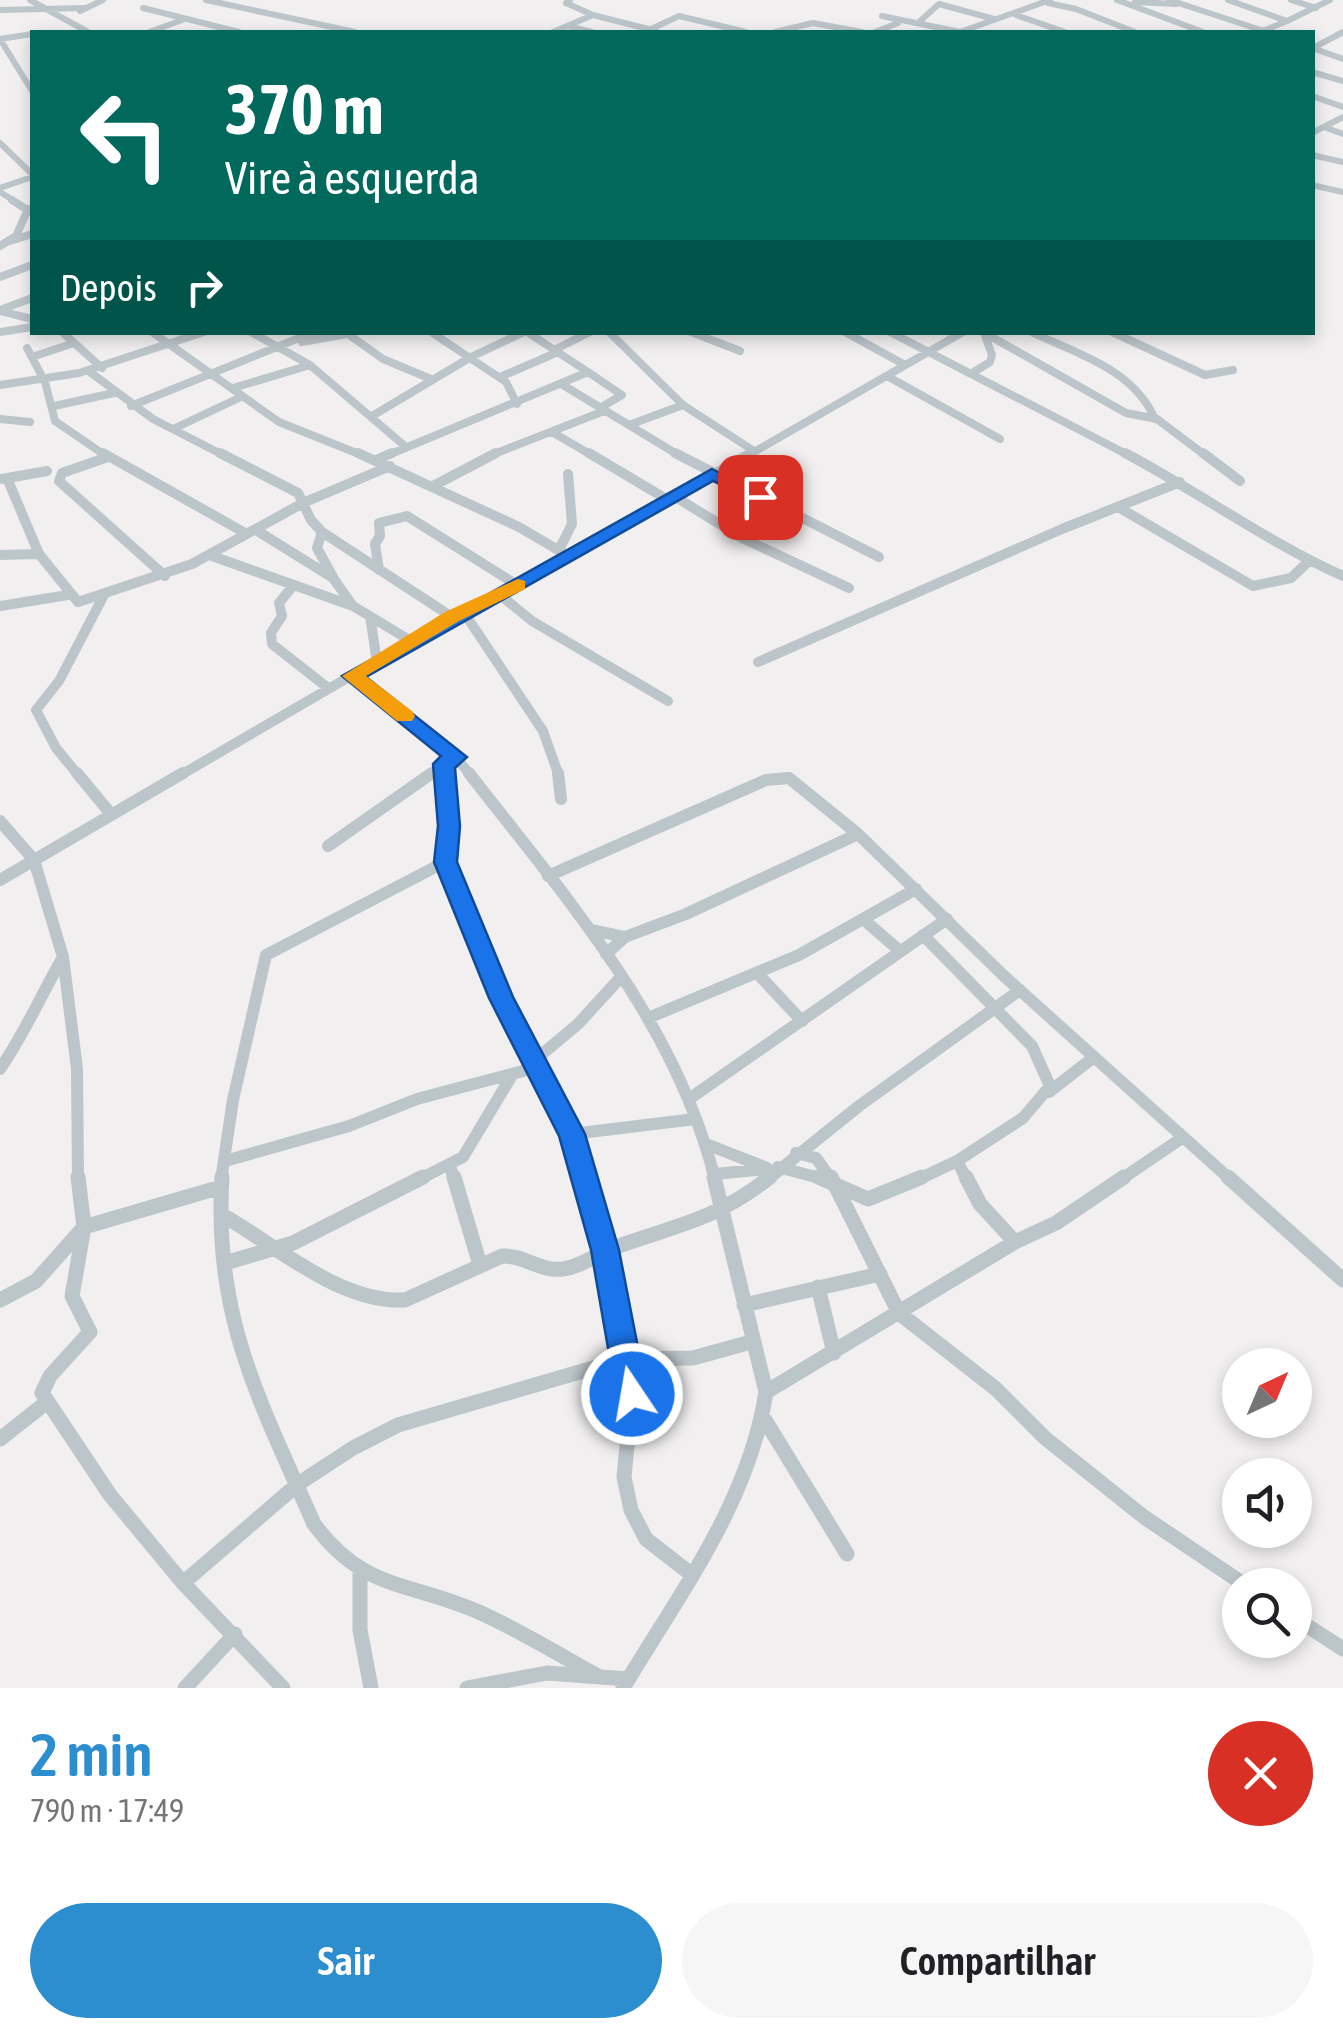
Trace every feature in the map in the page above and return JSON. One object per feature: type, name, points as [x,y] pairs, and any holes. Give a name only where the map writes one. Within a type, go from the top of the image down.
[{"type":"street","points":[[2,6],[26,0],[84,30]]},
{"type":"street","points":[[62,18],[103,0]]},
{"type":"street","points":[[206,0],[347,30]]},
{"type":"street","points":[[570,0],[568,6],[649,30],[680,16],[738,30]]},
{"type":"street","points":[[877,30],[890,0]]},
{"type":"street","points":[[1119,0],[1182,5]]},
{"type":"street","points":[[1119,0],[1198,30]]},
{"type":"street","points":[[1169,0],[1259,30]]},
{"type":"street","points":[[1228,0],[1287,21]]},
{"type":"street","points":[[1291,0],[1316,8]]},
{"type":"street","points":[[1269,30],[1330,0]]},
{"type":"street","points":[[966,30],[1049,1],[1130,30]]},
{"type":"street","points":[[882,30],[914,23],[939,4],[994,19]]},
{"type":"street","points":[[2,6],[85,8]]},
{"type":"street","points":[[143,8],[231,30]]},
{"type":"street","points":[[1012,13],[1059,30]]},
{"type":"street","points":[[558,30],[593,14]]},
{"type":"street","points":[[882,16],[950,30]]},
{"type":"street","points":[[155,30],[185,19]]},
{"type":"street","points":[[782,30],[807,23],[850,30]]},
{"type":"street","points":[[567,26],[584,30]]},
{"type":"street","points":[[971,28],[978,30]]},
{"type":"street","points":[[1315,47],[1343,32]]},
{"type":"street","points":[[30,34],[0,39],[30,88]]},
{"type":"street","points":[[1315,49],[1343,59]]},
{"type":"street","points":[[1315,73],[1343,81]]},
{"type":"street","points":[[1315,97],[1343,97]]},
{"type":"street","points":[[1315,97],[1343,106]]},
{"type":"street","points":[[1315,132],[1343,116]]},
{"type":"street","points":[[1315,121],[1343,134]]},
{"type":"street","points":[[0,143],[30,173]]},
{"type":"street","points":[[1315,156],[1343,162]]},
{"type":"street","points":[[10,242],[30,211],[0,190],[30,176]]},
{"type":"street","points":[[1315,186],[1343,192]]},
{"type":"street","points":[[0,246],[30,235]]},
{"type":"street","points":[[0,278],[30,266]]},
{"type":"street","points":[[30,299],[0,310],[30,318]]},
{"type":"street","points":[[0,332],[30,327]]},
{"type":"street","points":[[65,335],[102,368]]},
{"type":"street","points":[[156,335],[279,422],[434,486],[570,557]]},
{"type":"street","points":[[0,385],[45,382],[90,372],[196,335]]},
{"type":"street","points":[[258,335],[283,345],[310,365],[406,447]]},
{"type":"street","points":[[131,406],[307,335]]},
{"type":"street","points":[[283,345],[336,335]]},
{"type":"street","points":[[349,335],[383,359],[432,379]]},
{"type":"street","points":[[436,335],[500,377],[517,404]]},
{"type":"street","points":[[372,416],[432,379],[520,335]]},
{"type":"street","points":[[434,486],[479,460],[602,410],[622,395],[531,335]]},
{"type":"street","points":[[500,377],[585,335]]},
{"type":"street","points":[[612,335],[683,405],[754,451]]},
{"type":"street","points":[[698,335],[740,352]]},
{"type":"street","points":[[850,335],[905,366]]},
{"type":"street","points":[[896,335],[1180,482],[1309,561],[1343,576]]},
{"type":"street","points":[[0,880],[458,614],[570,557],[959,335]]},
{"type":"street","points":[[974,372],[990,362],[992,355],[984,335]]},
{"type":"street","points":[[987,335],[1126,414],[1155,418]]},
{"type":"street","points":[[1037,335],[1124,378],[1143,393],[1155,418],[1240,481]]},
{"type":"street","points":[[1118,335],[1204,375],[1233,370]]},
{"type":"street","points":[[32,358],[74,343]]},
{"type":"street","points":[[26,348],[45,382],[55,421],[108,457],[333,578]]},
{"type":"street","points":[[233,388],[310,365]]},
{"type":"street","points":[[90,372],[131,406],[302,496],[311,520],[322,532],[379,570],[458,614],[543,731],[558,770],[562,799]]},
{"type":"street","points":[[376,460],[588,372]]},
{"type":"street","points":[[887,376],[1000,439]]},
{"type":"street","points":[[563,385],[712,474],[879,557]]},
{"type":"street","points":[[54,406],[114,393]]},
{"type":"street","points":[[174,429],[241,397]]},
{"type":"street","points":[[629,425],[683,405]]},
{"type":"street","points":[[0,420],[30,422]]},
{"type":"street","points":[[552,432],[742,538],[849,588]]},
{"type":"street","points":[[108,457],[62,473],[59,481],[165,576]]},
{"type":"street","points":[[0,606],[104,596],[165,576],[212,556],[303,503],[390,466]]},
{"type":"street","points":[[48,471],[3,479],[39,554],[73,599],[92,616]]},
{"type":"street","points":[[559,550],[572,524],[568,474]]},
{"type":"street","points":[[758,662],[1180,482]]},
{"type":"street","points":[[1118,507],[1253,586],[1291,578],[1309,561]]},
{"type":"street","points":[[379,570],[375,544],[380,536],[379,523],[407,516],[517,585]]},
{"type":"street","points":[[280,517],[311,520]]},
{"type":"street","points":[[322,532],[317,548],[353,606]]},
{"type":"street","points":[[0,555],[39,554]]},
{"type":"street","points":[[212,556],[353,606],[411,642]]},
{"type":"street","points":[[292,587],[279,603],[282,616],[271,633],[272,644],[328,688]]},
{"type":"street","points":[[499,594],[532,621],[668,700]]},
{"type":"street","points":[[104,596],[59,681],[36,710],[56,748],[111,814]]},
{"type":"street","points":[[370,616],[377,662]]},
{"type":"street","points":[[352,676],[450,761],[592,930],[648,1018],[690,1099],[706,1144],[766,1392],[765,1420],[744,1475],[692,1574],[626,1684],[598,1676],[547,1672],[467,1688]]},
{"type":"street","points":[[328,846],[450,761]]},
{"type":"street","points":[[450,761],[446,862],[502,998],[572,1134],[605,1250],[632,1405],[624,1477],[635,1522],[646,1539],[692,1574]]},
{"type":"street","points":[[548,876],[779,776],[798,784],[858,834],[1020,990],[1343,1280]]},
{"type":"street","points":[[0,821],[34,860],[63,958],[77,1070],[78,1178],[84,1227],[72,1296],[90,1332],[84,1345],[44,1384],[42,1393],[110,1495],[183,1583],[283,1688]]},
{"type":"street","points":[[606,954],[625,938],[749,886],[858,834]]},
{"type":"street","points":[[446,862],[266,955],[261,998],[246,1046],[221,1187],[225,1263],[240,1351],[330,1549],[360,1572],[479,1612],[598,1676]]},
{"type":"street","points":[[648,1018],[757,972],[916,889]]},
{"type":"street","points":[[862,918],[900,952]]},
{"type":"street","points":[[690,1099],[947,919]]},
{"type":"street","points":[[592,930],[625,938]]},
{"type":"street","points":[[923,935],[998,1007],[1036,1051],[1050,1092]]},
{"type":"street","points":[[0,1070],[27,1031],[37,1001],[63,958]]},
{"type":"street","points":[[757,972],[802,1022]]},
{"type":"street","points":[[225,1160],[350,1126],[417,1100],[512,1075],[552,1046],[621,977]]},
{"type":"street","points":[[224,1216],[253,1231],[275,1249],[369,1296],[392,1301],[420,1296],[439,1283],[501,1256],[515,1256],[555,1272],[585,1263],[605,1250],[680,1230],[723,1211],[920,1059],[1020,990]]},
{"type":"street","points":[[706,1144],[774,1168],[832,1180],[856,1195],[880,1197],[957,1161],[1027,1114],[1094,1057]]},
{"type":"street","points":[[225,1263],[275,1249],[450,1165],[474,1144],[512,1075]]},
{"type":"street","points":[[572,1134],[696,1119]]},
{"type":"street","points":[[766,1392],[1016,1242],[1082,1207],[1182,1138]]},
{"type":"street","points":[[796,1154],[820,1160],[899,1313],[996,1389],[1045,1438],[1144,1518],[1222,1570]]},
{"type":"street","points":[[957,1161],[980,1204],[1016,1242]]},
{"type":"street","points":[[450,1165],[480,1265]]},
{"type":"street","points":[[715,1174],[774,1168]]},
{"type":"street","points":[[0,1300],[30,1286],[84,1227],[221,1187]]},
{"type":"street","points":[[744,1304],[880,1274]]},
{"type":"street","points":[[818,1286],[834,1353]]},
{"type":"street","points":[[183,1583],[298,1484],[354,1448],[422,1416],[624,1359],[693,1358],[751,1342]]},
{"type":"street","points":[[0,1439],[47,1402]]},
{"type":"street","points":[[765,1420],[846,1554]]},
{"type":"street","points":[[360,1572],[356,1606],[361,1652],[371,1688]]},
{"type":"street","points":[[1312,1629],[1343,1649]]},
{"type":"street","points":[[185,1688],[235,1634]]},
{"type":"slow traffic","points":[[405,716],[352,676],[452,617],[518,585]]},
{"type":"route","points":[[632,1394],[605,1250],[572,1134],[502,998],[446,862],[449,826],[444,764],[456,757],[352,676],[712,474],[760,497]]}]
